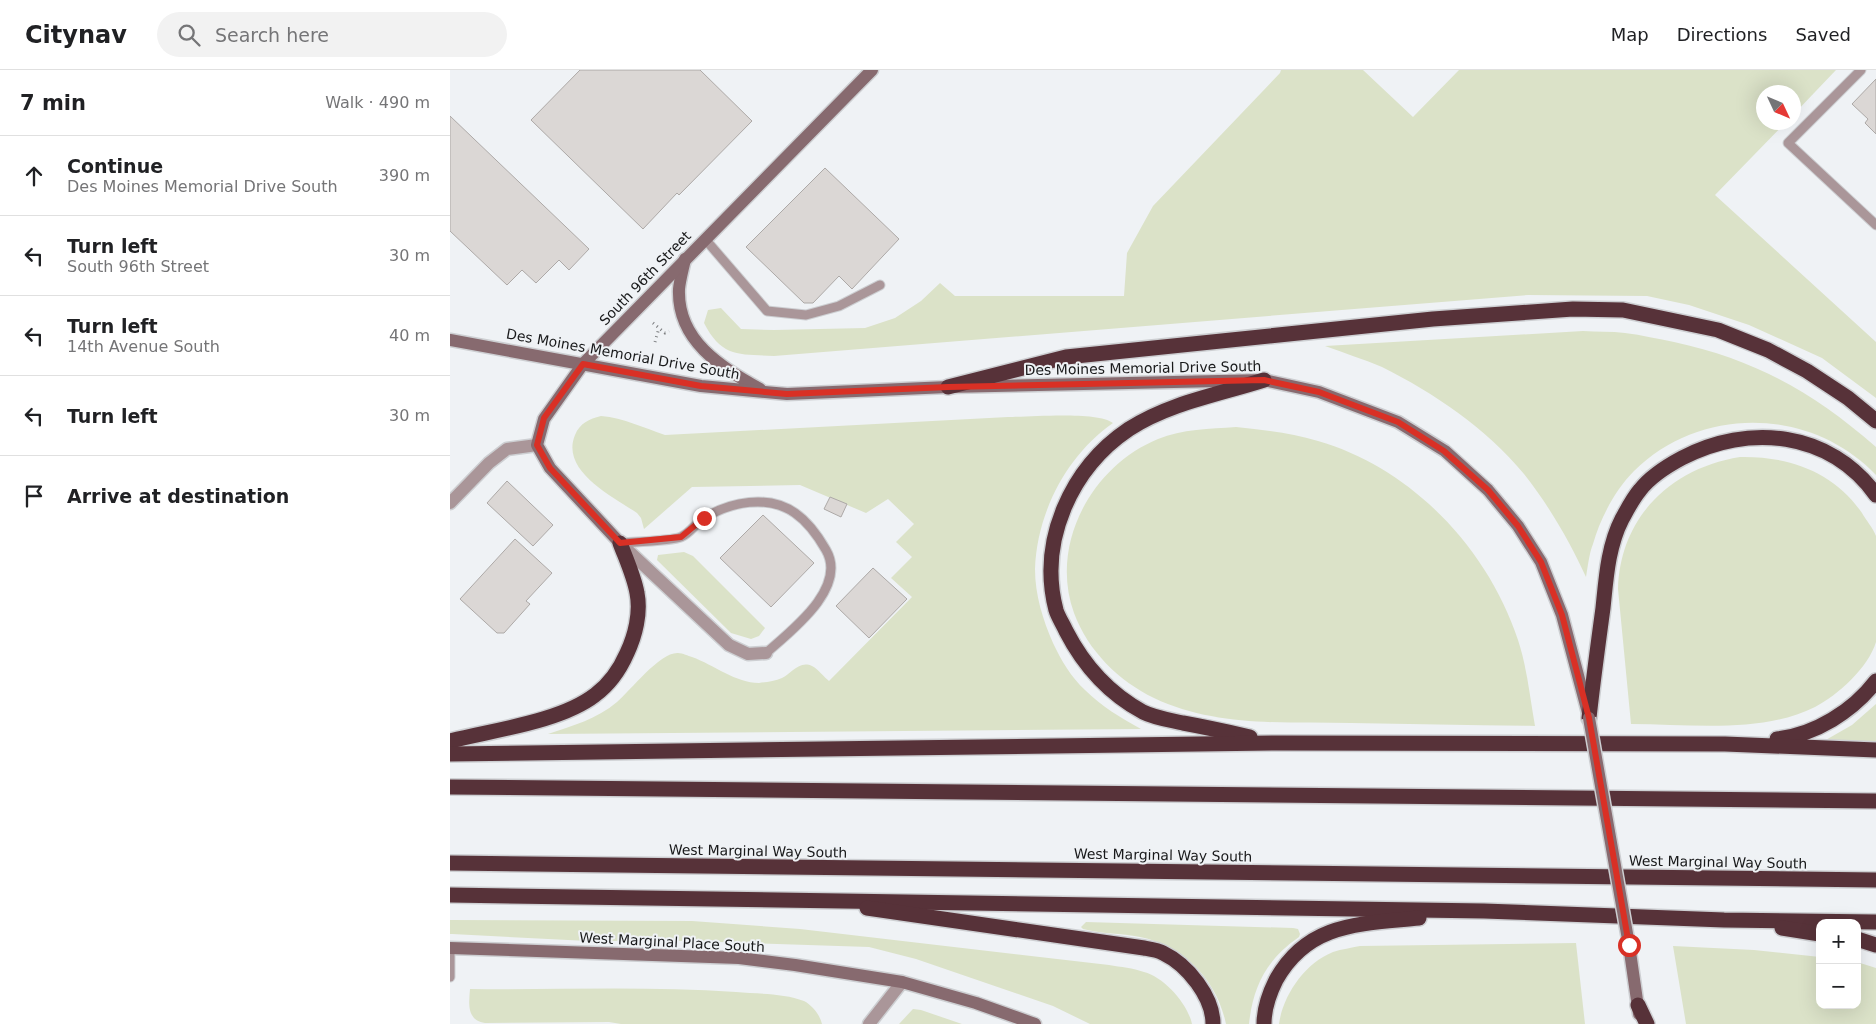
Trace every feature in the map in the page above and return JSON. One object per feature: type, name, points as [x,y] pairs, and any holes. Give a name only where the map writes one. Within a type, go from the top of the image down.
[{"type":"highway","points":[[948,387],[1066,357],[1433,319],[1573,309],[1623,310],[1718,330],[1768,350],[1807,370],[1848,398],[1876,421]]},
{"type":"highway","points":[[1264,380],[1167,410],[1130,429],[1100,453],[1078,481],[1065,505],[1053,539],[1052,579],[1056,612],[1070,638],[1090,670],[1113,692],[1145,712],[1171,720],[1276,743]]},
{"type":"highway","points":[[1589,718],[1609,557],[1621,521],[1640,490],[1667,466],[1700,449],[1736,438],[1768,436],[1793,440],[1821,449],[1845,464],[1870,486],[1876,495]]},
{"type":"highway","points":[[450,740],[535,720],[571,709],[595,695],[612,680],[634,640],[637,622],[638,595],[620,543]]},
{"type":"highway","points":[[1725,744],[1793,738],[1828,723],[1848,709],[1876,681]]},
{"type":"highway","points":[[450,754],[1276,743],[1725,744],[1876,750]]},
{"type":"highway","points":[[450,787],[1876,801]]},
{"type":"highway","name":"West Marginal Way South","points":[[450,863],[1876,880]]},
{"type":"highway","points":[[450,895],[1484,911],[1724,920],[1876,922]]},
{"type":"highway","points":[[804,899],[1163,952],[1184,968],[1203,990],[1213,1013],[1213,1024]]},
{"type":"highway","points":[[1264,1024],[1264,1016],[1270,993],[1282,970],[1297,952],[1320,935],[1347,926],[1484,911]]},
{"type":"highway","points":[[1724,920],[1816,933]]},
{"type":"highway","points":[[1861,941],[1876,945]]},
{"type":"highway","points":[[1635,1024],[1638,1005]]},
{"type":"highway","points":[[1638,1005],[1647,1024]]},
{"type":"main road","name":"South 96th Street","points":[[537,445],[544,418],[583,364],[872,70]]},
{"type":"main road","points":[[685,259],[679,289],[683,319],[694,339],[721,367],[764,392]]},
{"type":"main road","name":"Des Moines Memorial Drive South","points":[[450,340],[701,386],[787,394],[948,387],[1264,380],[1319,392],[1398,422],[1444,451],[1488,490],[1518,526],[1541,562],[1562,615],[1589,718],[1641,1024]]},
{"type":"main road","points":[[537,445],[550,468],[620,543]]},
{"type":"main road","name":"West Marginal Place South","points":[[450,948],[739,958],[902,982],[976,1003],[1035,1024]]},
{"type":"street","points":[[450,503],[489,463],[507,450],[537,445]]},
{"type":"street","points":[[620,543],[729,646],[748,654],[766,653]]},
{"type":"street","points":[[869,1024],[902,982]]},
{"type":"lane","points":[[1861,70],[1788,143],[1876,225]]},
{"type":"lane","points":[[705,239],[768,311],[806,315],[839,306],[880,285]]},
{"type":"lane","points":[[620,543],[681,537],[704,518],[732,505],[756,502],[778,505],[794,512],[816,533],[828,554],[831,570],[830,578],[828,586],[815,606],[766,653]]},
{"type":"lane","points":[[450,948],[450,977]]},
{"type":"path","points":[[653,323],[665,333],[670,331]]},
{"type":"path","points":[[654,342],[659,328]]},
{"type":"green space","points":[[1281,70],[1363,70],[1413,117],[1459,70],[1836,70],[1801,107],[1801,85],[1756,85],[1756,130],[1778,130],[1715,195],[1876,342],[1876,398],[1822,358],[1749,325],[1689,305],[1647,296],[1528,295],[774,356],[733,352],[718,343],[704,323],[708,310],[721,308],[741,329],[865,328],[895,318],[921,301],[940,283],[955,296],[1124,296],[1127,253],[1153,206]]},
{"type":"green space","points":[[1583,331],[1625,333],[1704,349],[1731,358],[1782,381],[1806,394],[1829,410],[1876,447],[1876,475],[1850,453],[1820,436],[1789,426],[1756,423],[1723,425],[1691,434],[1661,449],[1634,471],[1621,487],[1609,505],[1600,525],[1590,552],[1586,577],[1566,537],[1542,498],[1524,474],[1493,442],[1458,413],[1421,388],[1382,367],[1325,346]]},
{"type":"green space","points":[[601,416],[626,421],[665,435],[1008,417],[1079,416],[1105,419],[1113,423],[1082,451],[1069,468],[1048,506],[1037,548],[1035,579],[1040,607],[1046,625],[1056,649],[1071,674],[1091,696],[1141,729],[548,734],[584,721],[609,708],[654,665],[671,654],[678,653],[700,660],[733,677],[750,682],[759,683],[777,680],[803,665],[814,667],[829,681],[912,597],[891,578],[912,557],[896,542],[914,524],[888,499],[866,513],[800,485],[692,487],[644,529],[641,518],[637,513],[591,482],[575,460],[572,448],[579,427],[585,422]]},
{"type":"green space","points":[[1236,427],[1298,436],[1318,441],[1352,454],[1385,471],[1415,492],[1442,516],[1466,544],[1487,574],[1505,606],[1521,650],[1535,726],[1276,722],[1226,718],[1201,714],[1154,698],[1129,683],[1106,663],[1087,640],[1080,627],[1074,613],[1068,587],[1067,560],[1072,535],[1082,510],[1096,488],[1114,468],[1134,451],[1158,439],[1177,433]]},
{"type":"green space","points":[[1740,457],[1776,460],[1793,463],[1809,469],[1838,487],[1862,513],[1876,536],[1876,642],[1872,652],[1859,671],[1842,688],[1824,702],[1794,715],[1772,721],[1725,726],[1631,724],[1618,589],[1621,563],[1628,540],[1639,518],[1654,500],[1672,485],[1692,472],[1715,463]]},
{"type":"green space","points":[[684,552],[693,556],[765,628],[759,636],[751,639],[731,633],[657,560],[658,555]]},
{"type":"green space","points":[[1876,704],[1876,745],[1824,741],[1852,725]]},
{"type":"green space","points":[[450,920],[692,921],[800,929],[1109,965],[1140,971],[1159,979],[1174,992],[1186,1008],[1192,1024],[1090,1024],[1053,1006],[916,959],[869,947],[688,941],[588,941],[450,934]]},
{"type":"green space","points":[[1086,922],[1293,928],[1298,929],[1300,934],[1278,955],[1264,974],[1254,997],[1249,1024],[1226,1024],[1222,1008],[1215,993],[1196,967],[1184,957],[1171,948],[1140,937],[1083,929],[1081,927]]},
{"type":"green space","points":[[1576,943],[1585,1024],[1279,1024],[1285,1002],[1297,981],[1313,964],[1336,951],[1360,946]]},
{"type":"green space","points":[[1673,946],[1754,950],[1816,957],[1816,1009],[1861,1009],[1861,963],[1876,968],[1876,1024],[1686,1024]]},
{"type":"green space","points":[[470,989],[670,989],[770,994],[788,996],[804,1001],[815,1011],[822,1024],[485,1023],[474,1018],[472,1015],[469,1005]]},
{"type":"green space","points":[[913,1009],[921,1010],[962,1024],[899,1024]]},
{"type":"building","points":[[580,70],[700,70],[752,121],[679,195],[677,193],[643,229],[531,120]]},
{"type":"building","points":[[1876,79],[1876,134],[1865,123],[1868,119],[1852,104]]},
{"type":"building","points":[[450,116],[589,249],[569,270],[559,260],[536,283],[522,270],[507,285],[450,231]]},
{"type":"building","points":[[825,168],[899,239],[852,289],[839,276],[813,303],[804,303],[746,247]]},
{"type":"building","points":[[507,481],[553,525],[533,546],[487,503]]},
{"type":"building","points":[[830,497],[847,504],[841,517],[824,509]]},
{"type":"building","points":[[763,515],[814,563],[771,607],[720,558]]},
{"type":"building","points":[[515,539],[552,573],[526,601],[530,604],[504,633],[497,633],[460,599]]},
{"type":"building","points":[[873,568],[907,599],[869,638],[836,606]]},
{"type":"route","points":[[704,518],[681,537],[620,543],[550,468],[537,445],[544,418],[583,364],[701,386],[787,394],[948,387],[1264,380],[1319,392],[1398,422],[1444,451],[1488,490],[1518,526],[1541,562],[1562,615],[1589,718],[1629,945]]}]
